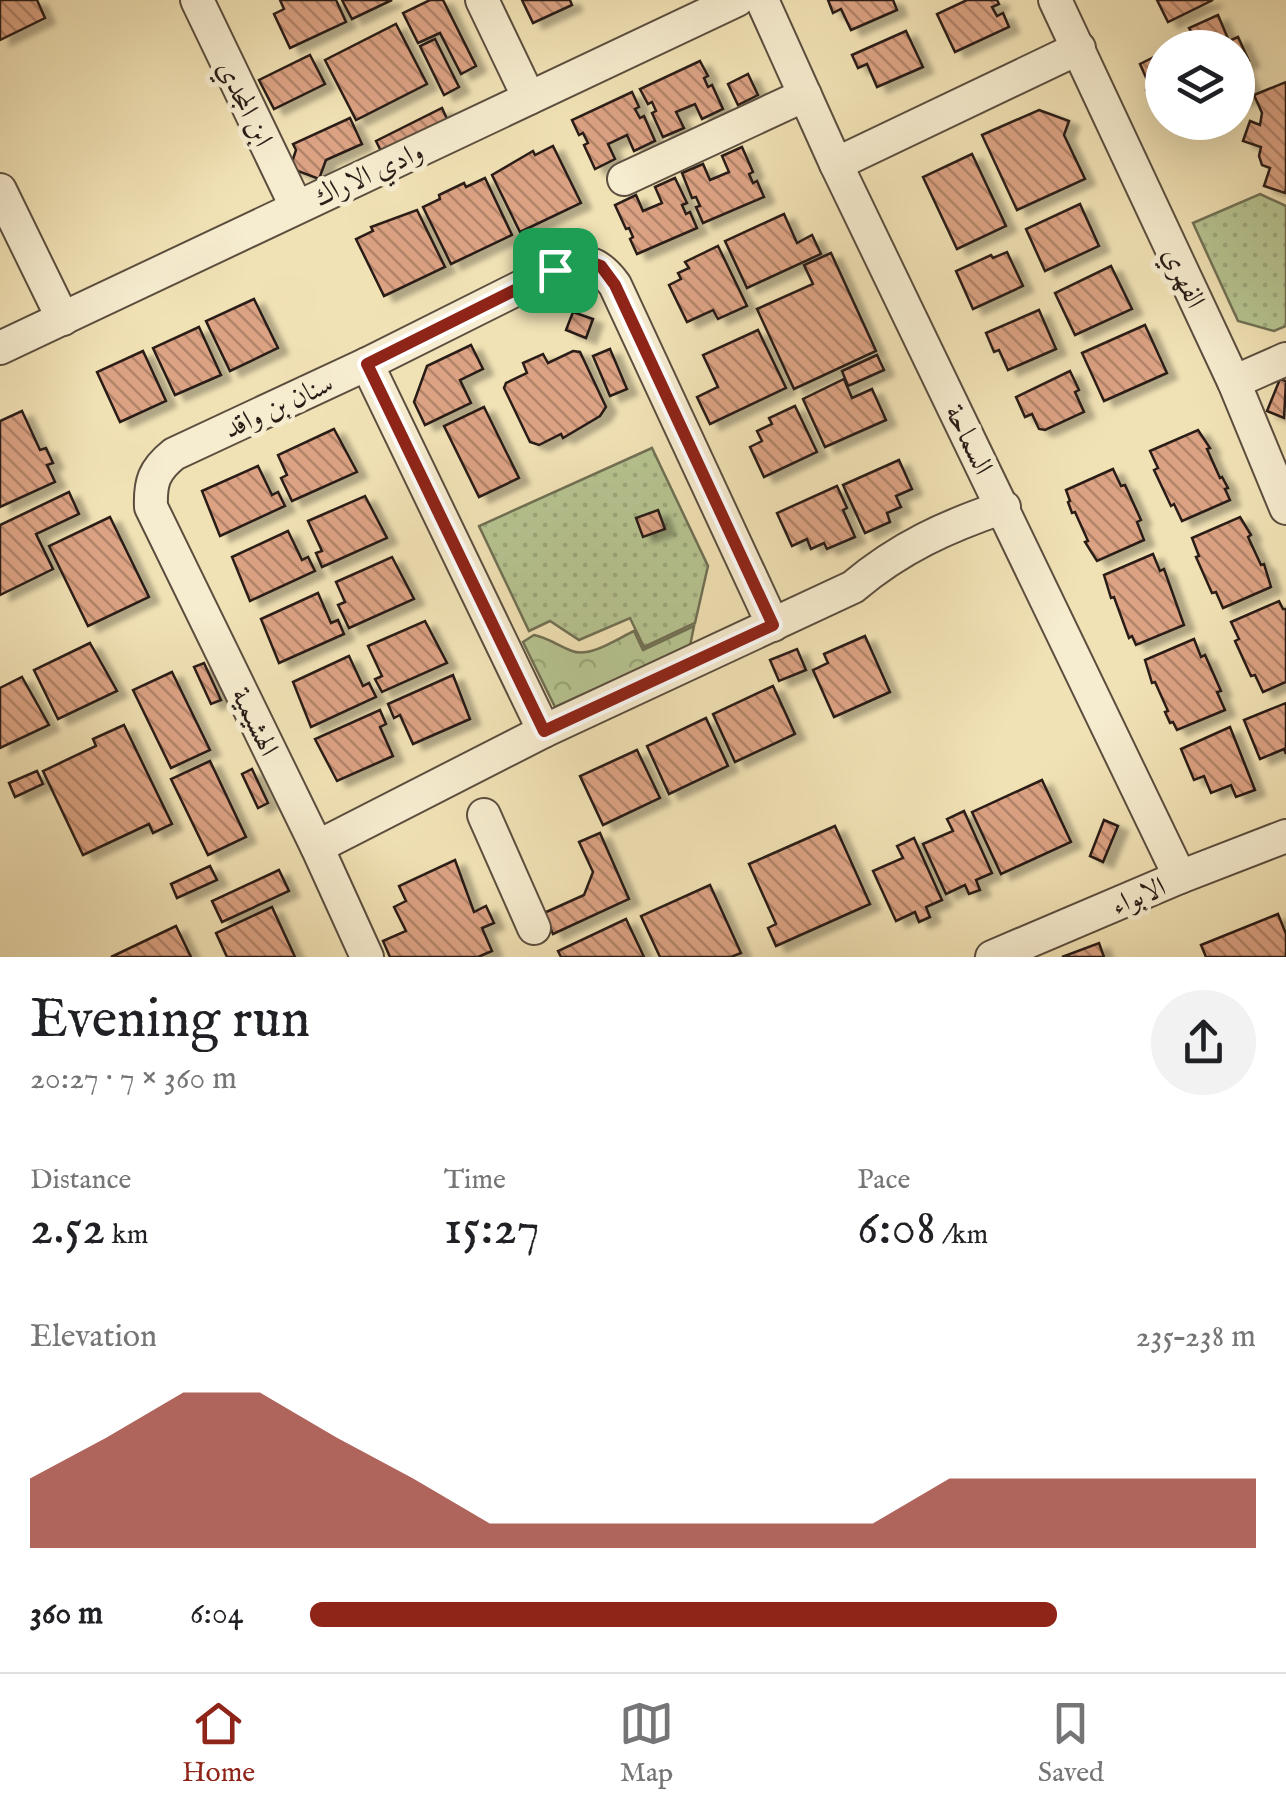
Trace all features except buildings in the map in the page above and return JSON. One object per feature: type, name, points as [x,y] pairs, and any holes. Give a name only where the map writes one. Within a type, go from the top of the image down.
[{"type":"street","name":"ابن المجدي","points":[[197,0],[296,206]]},
{"type":"street","points":[[482,0],[529,98]]},
{"type":"street","name":"وادي الاراك","points":[[0,348],[737,0]]},
{"type":"street","name":"السماحة","points":[[762,0],[836,164],[1180,876]]},
{"type":"street","name":"الفهري","points":[[1056,0],[1234,382],[1286,508]]},
{"type":"street","points":[[836,164],[1079,48]]},
{"type":"street","points":[[624,179],[805,94]]},
{"type":"street","points":[[0,190],[63,319]]},
{"type":"street","name":"سنان بن واقد","points":[[150,485],[157,468],[174,454],[574,262],[588,261],[601,266],[615,285],[773,625]]},
{"type":"street","points":[[1234,382],[1286,359]]},
{"type":"street","points":[[367,364],[544,731]]},
{"type":"street","name":"الهشيمية","points":[[150,485],[151,507],[367,957]]},
{"type":"street","points":[[317,847],[544,731],[853,587],[880,564],[923,538],[1004,507]]},
{"type":"street","points":[[464,772],[534,928]]},
{"type":"street","name":"الابواء","points":[[992,957],[1180,876],[1286,836]]},
{"type":"green space","points":[[1260,194],[1286,206],[1286,326],[1274,331],[1238,321],[1193,223]]},
{"type":"green space","points":[[652,448],[708,566],[695,623],[644,647],[630,618],[579,640],[550,621],[529,631],[479,526]]},
{"type":"green space","points":[[694,626],[690,646],[555,707],[523,642],[534,635],[572,651],[587,652],[634,631],[643,650]]},
{"type":"route","points":[[588,261],[601,266],[615,285],[773,625],[544,731],[367,364],[555,270],[588,261]]}]
